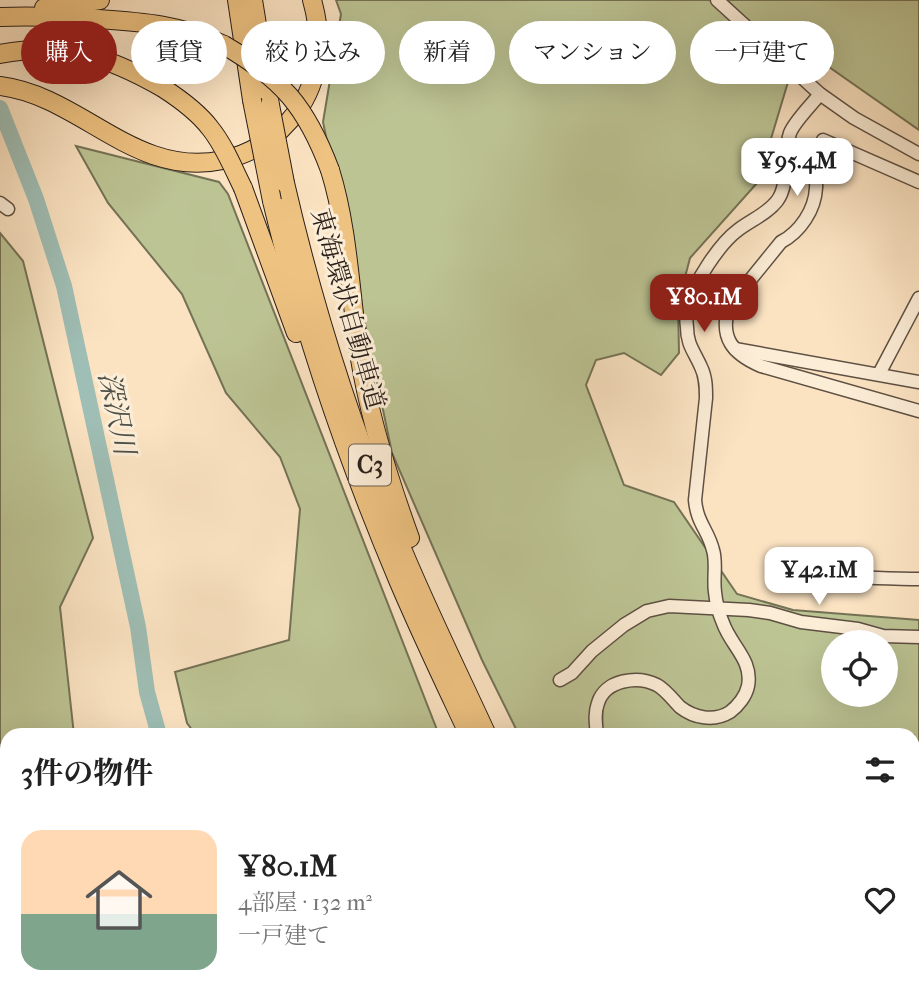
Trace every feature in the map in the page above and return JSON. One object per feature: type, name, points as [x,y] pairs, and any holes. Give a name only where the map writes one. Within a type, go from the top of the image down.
[{"type":"highway","name":"東海環状自動車道","points":[[237,0],[252,100],[272,201],[304,324],[365,498],[398,579],[477,728]]},
{"type":"highway","name":"東海環状自動車道","points":[[253,0],[285,183],[312,292],[361,442],[403,552],[477,728]]},
{"type":"highway","points":[[0,86],[41,97],[154,156],[194,163],[236,157],[268,141],[295,115],[306,97],[313,82],[318,45],[318,20],[312,0]]},
{"type":"highway","name":"C3","points":[[0,15],[24,16],[91,7],[206,36],[257,65],[298,105],[311,125],[335,185],[367,398],[385,462],[478,728]]},
{"type":"highway","points":[[0,54],[23,50],[61,50],[91,55],[125,67],[163,88],[179,98],[210,128],[243,188],[328,417],[365,498]]},
{"type":"street","points":[[718,0],[820,94],[854,118],[919,154]]},
{"type":"street","points":[[596,728],[598,701],[606,690],[629,680],[659,686],[683,709],[696,717],[712,718],[728,713],[740,702],[748,688],[748,671],[743,657],[723,624],[715,593],[713,551],[696,511],[706,382],[690,347],[687,309],[693,291],[722,245],[737,230],[779,199],[792,128],[820,94]]},
{"type":"street","points":[[919,182],[823,140],[815,156],[814,202],[803,225],[790,238],[781,242],[729,306],[725,317],[725,330],[729,341],[747,360],[919,411]]},
{"type":"street","points":[[879,374],[919,298]]},
{"type":"street","points":[[735,349],[919,382]]},
{"type":"street","points":[[820,568],[859,578],[919,579]]},
{"type":"street","points":[[559,680],[572,673],[624,625],[647,611],[669,606],[719,607],[771,613],[802,622],[858,629],[883,636],[919,637]]},
{"type":"green space","points":[[336,0],[919,0],[919,130],[834,70],[834,21],[690,21],[690,84],[787,84],[758,182],[690,258],[678,304],[679,353],[661,375],[624,353],[596,360],[586,385],[624,485],[674,502],[737,594],[793,610],[919,620],[919,728],[516,728],[482,660],[392,453],[323,122],[329,84],[385,84],[385,21],[340,21],[341,14]]},
{"type":"green space","points":[[76,146],[219,182],[228,194],[436,728],[191,728],[187,723],[175,672],[289,640],[300,509],[280,457],[226,393],[182,294],[108,203]]},
{"type":"green space","points":[[0,233],[23,261],[93,538],[60,607],[73,728],[0,728]]},
{"type":"waterway","name":"深沢川","points":[[0,108],[36,199],[64,286],[138,627],[147,692],[157,728]]}]
